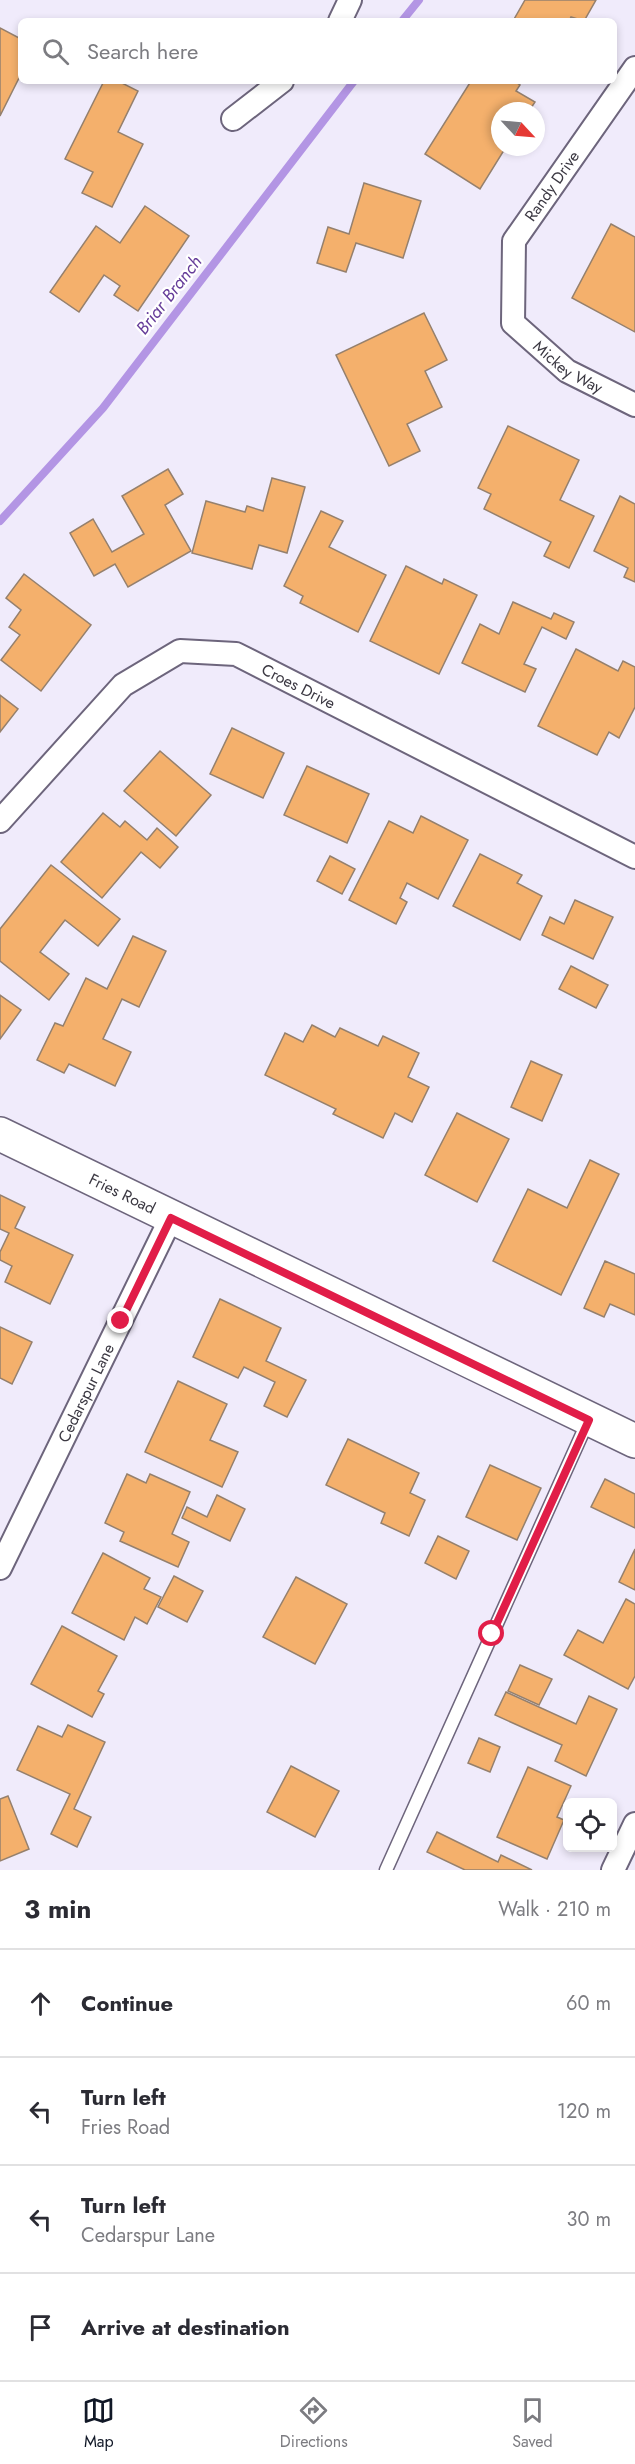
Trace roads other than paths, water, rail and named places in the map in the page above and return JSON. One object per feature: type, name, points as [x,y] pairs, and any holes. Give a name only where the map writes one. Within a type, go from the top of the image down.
[{"type":"street","points":[[341,18],[350,0]]},
{"type":"street","name":"Randy Drive","points":[[513,318],[514,241],[635,68]]},
{"type":"street","points":[[233,119],[278,84]]},
{"type":"street","name":"Mickey Way","points":[[513,318],[513,323],[567,371],[635,405]]},
{"type":"street","name":"Croes Drive","points":[[0,821],[123,685],[180,651],[236,654],[635,857]]},
{"type":"street","name":"Fries Road","points":[[0,1134],[635,1441]]},
{"type":"street","name":"Cedarspur Lane","points":[[0,1568],[171,1218]]},
{"type":"street","points":[[613,1870],[635,1824]]},
{"type":"lane","points":[[386,1870],[589,1420]]},
{"type":"waterway","name":"Briar Branch","points":[[404,18],[419,0]]},
{"type":"waterway","name":"Briar Branch","points":[[0,521],[103,408],[352,84]]}]
